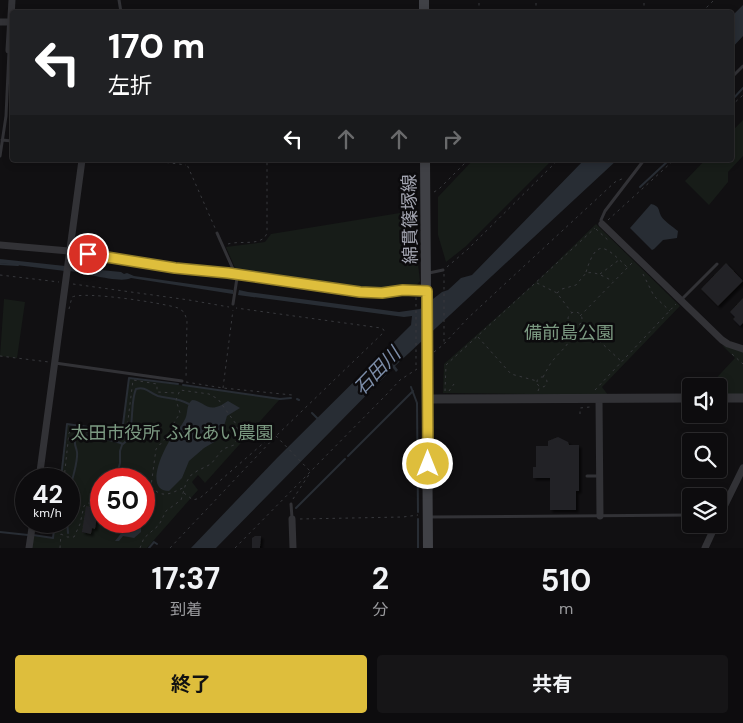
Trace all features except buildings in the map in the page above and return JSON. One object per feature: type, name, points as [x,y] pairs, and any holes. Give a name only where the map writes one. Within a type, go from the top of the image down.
[{"type":"main road","name":"綿貫篠塚線","points":[[425,162],[427,293],[431,351],[428,400],[428,548]]},
{"type":"street","points":[[9,50],[10,41]]},
{"type":"street","points":[[40,468],[82,162]]},
{"type":"street","points":[[600,225],[679,302],[722,340],[743,349]]},
{"type":"street","points":[[0,245],[143,262]]},
{"type":"street","points":[[596,395],[600,516]]},
{"type":"street","points":[[428,400],[596,395],[682,398]]},
{"type":"street","points":[[727,398],[743,398]]},
{"type":"street","points":[[727,503],[741,478],[743,468]]},
{"type":"street","points":[[292,519],[293,548]]},
{"type":"street","points":[[29,548],[31,533]]},
{"type":"street","points":[[705,548],[712,533]]},
{"type":"lane","points":[[0,156],[6,116],[9,50]]},
{"type":"lane","points":[[734,75],[743,66]]},
{"type":"lane","points":[[2,140],[10,141]]},
{"type":"lane","points":[[600,225],[605,211],[642,162]]},
{"type":"lane","points":[[217,233],[236,276],[233,306]]},
{"type":"lane","points":[[143,262],[175,268],[360,292],[382,293],[403,290],[427,293]]},
{"type":"lane","points":[[679,302],[717,264]]},
{"type":"lane","points":[[427,273],[443,272]]},
{"type":"lane","points":[[54,363],[184,382]]},
{"type":"lane","points":[[587,476],[599,476]]},
{"type":"lane","points":[[291,504],[292,519]]},
{"type":"lane","points":[[428,516],[682,515]]},
{"type":"path","points":[[704,10],[714,0]]},
{"type":"path","points":[[163,162],[187,165]]},
{"type":"path","points":[[186,162],[217,233]]},
{"type":"path","points":[[223,246],[235,242],[260,242],[265,238],[267,233],[267,162]]},
{"type":"path","points":[[426,193],[433,193],[439,190],[466,162]]},
{"type":"path","points":[[444,344],[443,272],[468,250],[556,162]]},
{"type":"path","points":[[454,384],[449,391],[445,391],[445,366],[672,162]]},
{"type":"path","points":[[431,351],[444,344],[468,318],[615,182],[626,177]]},
{"type":"path","points":[[600,225],[614,246]]},
{"type":"path","points":[[557,294],[562,288],[576,285],[586,273],[593,253],[598,249],[608,250],[628,267]]},
{"type":"path","points":[[599,274],[619,259]]},
{"type":"path","points":[[622,362],[580,323],[580,316],[632,263]]},
{"type":"path","points":[[586,273],[599,274],[613,282]]},
{"type":"path","points":[[643,274],[654,296],[670,311]]},
{"type":"path","points":[[0,275],[65,282],[233,306],[384,330],[170,548]]},
{"type":"path","points":[[536,283],[557,294],[572,313],[577,313],[580,316]]},
{"type":"path","points":[[69,312],[72,297],[79,295],[99,296],[178,308],[184,312],[187,320],[184,382],[176,396],[180,413],[172,426],[171,432],[156,449],[152,486],[156,492],[163,494],[171,494],[185,487]]},
{"type":"path","points":[[416,295],[416,365]]},
{"type":"path","points":[[596,395],[622,362],[679,302]]},
{"type":"path","points":[[223,388],[233,306]]},
{"type":"path","points":[[572,313],[568,317],[570,324],[576,326],[580,323]]},
{"type":"path","points":[[537,381],[538,378],[543,377],[552,362],[563,352],[572,339],[573,329]]},
{"type":"path","points":[[477,337],[511,374],[537,381],[540,386]]},
{"type":"path","points":[[735,352],[729,350],[743,364]]},
{"type":"path","points":[[0,356],[54,363]]},
{"type":"path","points":[[291,504],[311,472],[400,380],[417,370]]},
{"type":"path","points":[[540,386],[545,386],[546,383],[546,379],[543,377]]},
{"type":"path","points":[[65,468],[69,433],[72,430],[102,435],[126,436],[133,380],[157,384],[156,390],[162,393],[176,393],[180,390],[214,396],[221,403],[236,424],[238,431],[236,442],[224,449],[212,464],[190,476],[181,500],[166,511],[159,525],[144,538],[140,548]]},
{"type":"path","points":[[184,382],[292,395]]},
{"type":"path","points":[[537,392],[540,386]]},
{"type":"path","points":[[580,405],[590,406],[590,408],[580,408],[580,414]]},
{"type":"path","points":[[277,437],[311,472]]},
{"type":"path","points":[[184,494],[193,500],[200,498],[268,440],[277,437]]},
{"type":"path","points":[[235,548],[311,472]]},
{"type":"path","points":[[60,548],[61,534],[67,537],[74,537],[80,524],[84,506],[90,503]]},
{"type":"path","points":[[292,519],[403,517],[416,515]]},
{"type":"green space","points":[[743,120],[743,156],[728,172],[728,182],[709,205],[685,181],[703,162],[734,162],[734,129]]},
{"type":"green space","points":[[471,162],[550,162],[465,247],[446,262],[438,235],[438,197]]},
{"type":"green space","points":[[412,211],[420,281],[415,289],[364,289],[251,275],[236,270],[226,247],[265,242],[271,234]]},
{"type":"green space","name":"備前島公園","points":[[596,224],[680,306],[602,387],[608,395],[443,393],[444,364],[535,283]]},
{"type":"green space","points":[[4,299],[25,302],[17,358],[0,356]]},
{"type":"green space","points":[[722,345],[743,352],[743,394],[727,394],[727,378],[716,378],[735,358]]},
{"type":"green space","name":"太田市役所 ふれあい農園","points":[[129,378],[280,399],[205,483],[198,475],[192,482],[198,490],[147,548],[31,548],[33,535],[53,538],[54,533],[80,533],[80,468],[61,468],[67,424],[122,432]]},
{"type":"water","points":[[743,5],[743,36],[734,46],[734,14]]},
{"type":"water","name":"石田川","points":[[582,162],[615,162],[395,366],[398,370],[396,372],[393,368],[216,548],[191,548],[278,457],[411,325],[412,316],[404,317],[238,295],[239,290],[399,312],[420,309],[442,292],[448,290],[461,278],[472,275]]},
{"type":"water","points":[[651,204],[657,207],[661,216],[678,231],[677,238],[663,240],[652,250],[630,228]]},
{"type":"water","points":[[0,259],[65,266],[65,271],[0,263]]},
{"type":"water","points":[[70,267],[121,272],[134,276],[233,290],[233,294],[131,278],[110,279],[69,271]]},
{"type":"water","points":[[192,400],[213,408],[228,401],[240,408],[227,416],[216,441],[204,448],[189,461],[182,478],[169,491],[161,489],[157,484],[156,477],[161,459],[169,442],[185,418],[188,405]]},
{"type":"water","points":[[121,533],[140,533],[134,538],[123,536],[119,541],[115,541]]},
{"type":"waterway","points":[[734,98],[743,88]]},
{"type":"waterway","points":[[640,187],[667,162]]},
{"type":"waterway","points":[[0,264],[18,265]]},
{"type":"waterway","points":[[62,468],[67,424],[122,432],[129,378],[178,384]]},
{"type":"waterway","points":[[183,385],[280,399],[291,398]]},
{"type":"waterway","points":[[411,387],[417,403],[418,512]]},
{"type":"waterway","points":[[75,468],[77,460],[76,436],[91,436],[123,444],[127,440],[130,434],[136,389],[145,389],[158,396],[177,399],[189,404]]},
{"type":"waterway","points":[[348,456],[413,391]]},
{"type":"waterway","points":[[312,413],[318,419]]},
{"type":"waterway","points":[[119,468],[122,445]]},
{"type":"waterway","points":[[296,508],[345,459]]},
{"type":"waterway","points":[[418,519],[418,548]]},
{"type":"waterway","points":[[0,532],[28,535]]},
{"type":"waterway","points":[[33,535],[53,538],[54,533]]},
{"type":"waterway","points":[[149,548],[154,542],[157,544]]},
{"type":"route","points":[[88,254],[203,272],[236,274],[360,292],[427,291],[428,464]]}]
